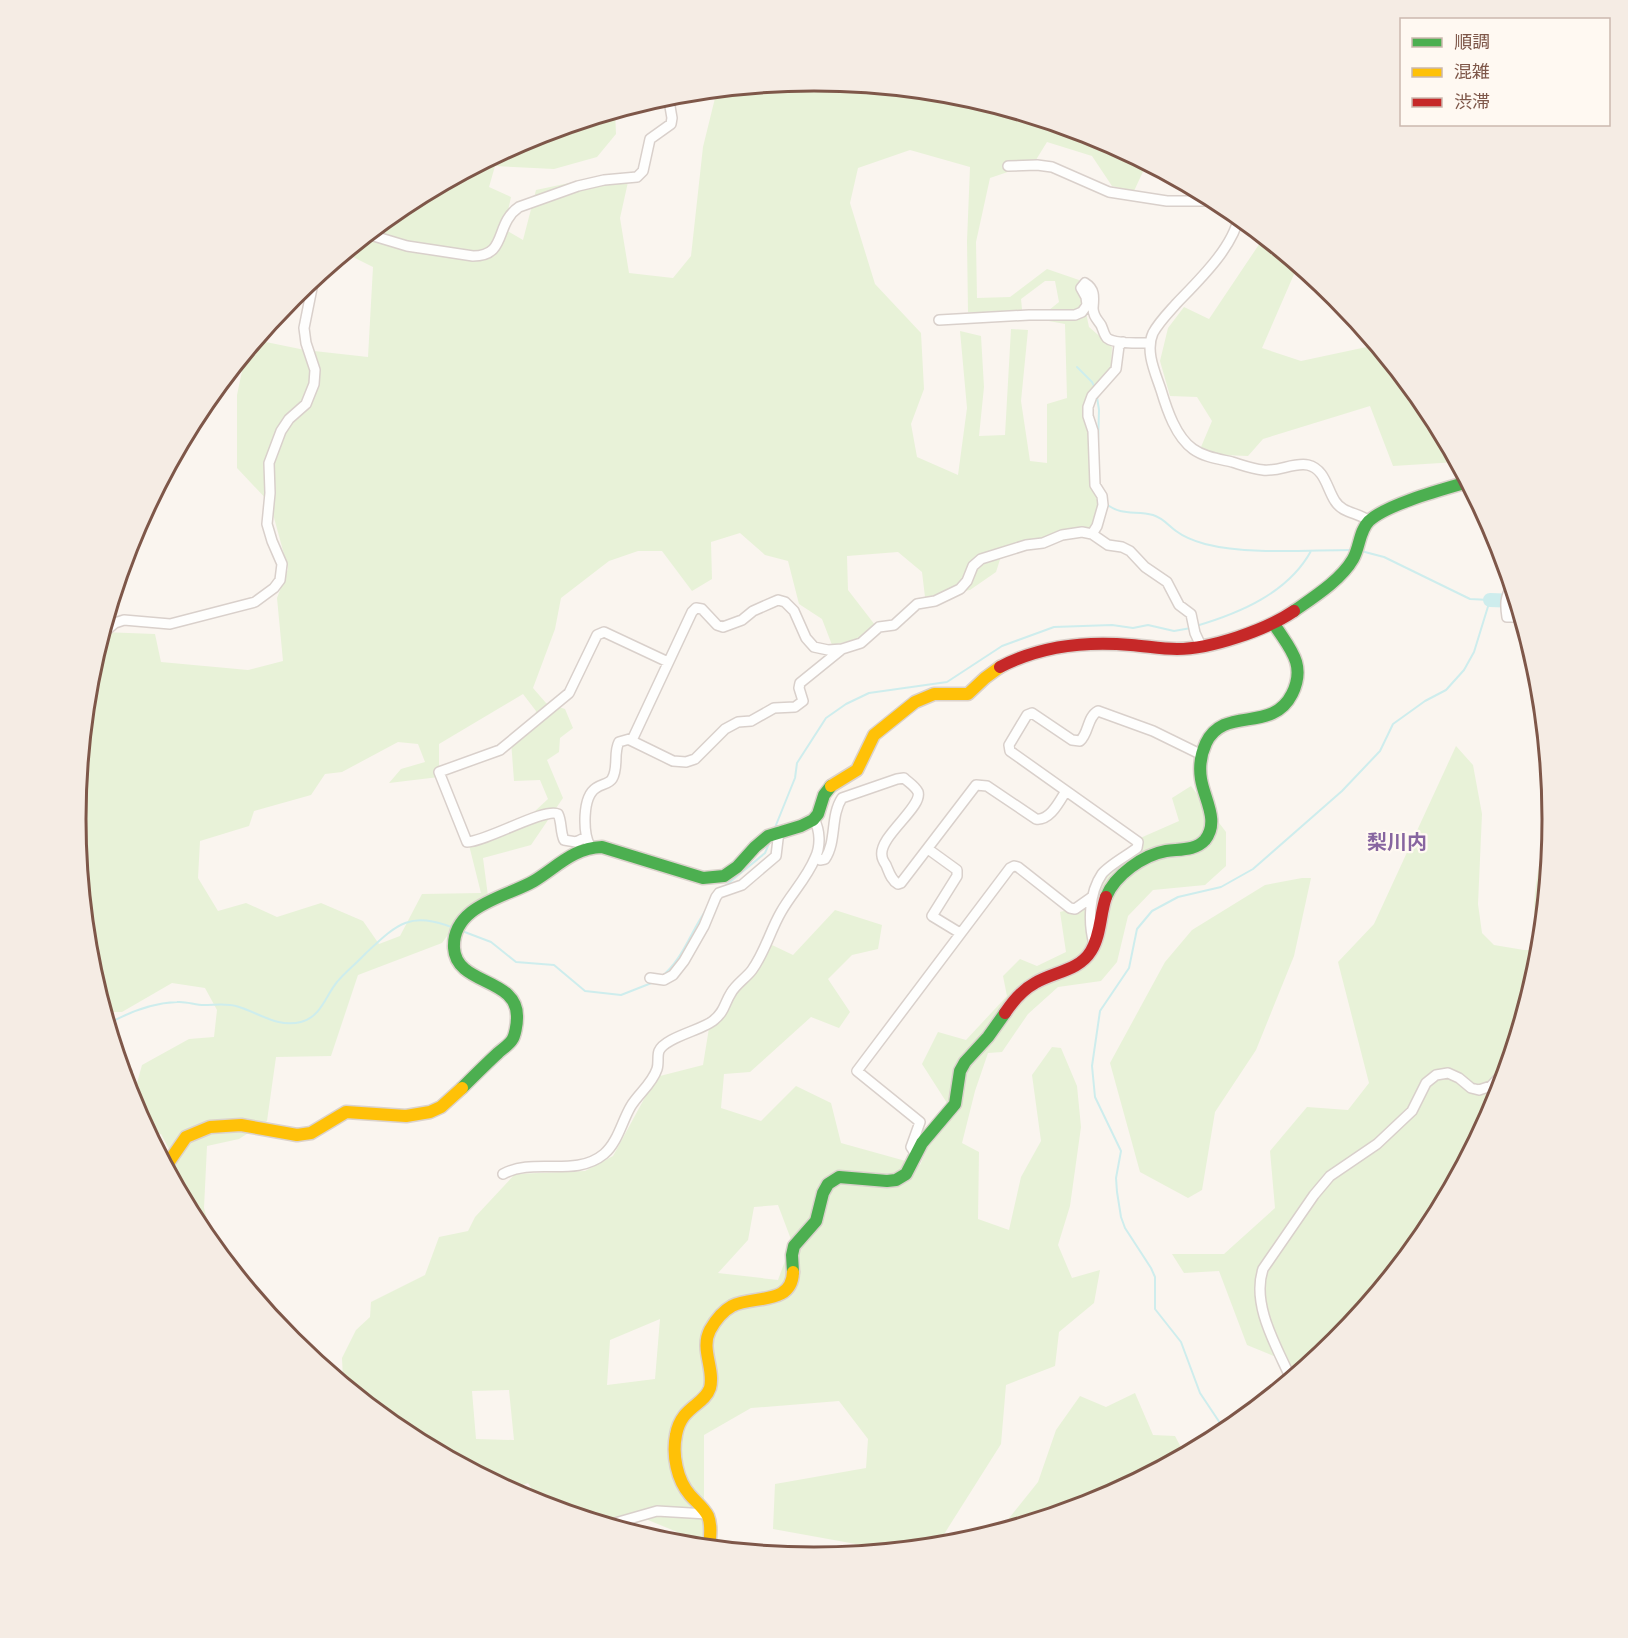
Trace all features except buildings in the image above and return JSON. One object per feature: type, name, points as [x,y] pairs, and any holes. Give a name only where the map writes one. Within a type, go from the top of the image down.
[{"type":"street","points":[[377,237],[407,246],[473,256],[482,256],[492,252],[496,247],[505,220],[519,207],[578,186],[604,180],[637,177],[643,171],[650,139],[671,124],[670,105]]},
{"type":"street","points":[[1008,166],[1052,166],[1109,192],[1167,201],[1199,201]]},
{"type":"street","points":[[1236,225],[1232,237],[1159,323],[1150,343],[1152,362],[1170,414],[1183,440],[1207,456],[1263,470],[1308,465],[1316,469],[1341,509],[1369,520]]},
{"type":"street","points":[[939,320],[1075,315],[1082,312],[1087,305],[1081,288],[1085,283],[1092,289],[1095,297],[1093,310],[1106,337],[1123,342],[1150,343]]},
{"type":"street","points":[[111,626],[124,620],[170,624],[255,602],[274,588],[280,580],[282,564],[267,524],[270,493],[269,463],[281,431],[289,419],[306,404],[314,384],[315,370],[306,344],[304,328],[311,293]]},
{"type":"street","points":[[1092,534],[1097,526],[1103,505],[1102,496],[1095,485],[1093,431],[1088,417],[1088,407],[1092,396],[1116,369],[1119,346],[1123,342]]},
{"type":"street","points":[[668,662],[600,632],[569,693],[500,750],[440,772],[466,842],[554,812],[561,819],[561,834],[564,840],[588,842],[703,878],[717,879],[739,866],[770,834],[803,825],[814,819],[828,788],[853,774],[862,763],[871,739],[877,732],[893,722],[916,701],[931,693],[962,696],[969,694],[985,678],[1011,662],[1035,653],[1069,646],[1103,644],[1182,650],[1199,640],[1274,624],[1338,576],[1352,561],[1369,520],[1439,490],[1460,484]]},
{"type":"street","points":[[588,842],[585,818],[590,794],[596,788],[610,782],[614,776],[616,747],[619,742],[633,738],[692,612],[696,608],[702,609],[717,625],[723,627],[742,620],[753,611],[778,600],[785,602],[794,611],[806,638],[814,647],[828,650],[842,649],[861,643],[879,627],[894,625],[917,604],[935,601],[960,589],[981,559],[1026,545],[1043,543],[1062,535],[1082,532],[1092,534],[1108,545],[1130,551],[1145,567],[1167,582],[1179,605],[1191,614],[1199,640]]},
{"type":"street","points":[[1507,595],[1505,605],[1507,617],[1514,617]]},
{"type":"street","points":[[709,1540],[710,1527],[706,1514],[685,1490],[678,1470],[675,1442],[679,1424],[686,1412],[704,1399],[709,1390],[711,1381],[706,1340],[710,1330],[726,1310],[735,1304],[772,1298],[790,1286],[793,1274],[792,1251],[795,1242],[815,1224],[825,1190],[831,1180],[841,1176],[899,1179],[906,1176],[915,1153],[927,1135],[943,1122],[955,1104],[960,1071],[964,1062],[987,1038],[995,1024],[1021,992],[1038,981],[1080,963],[1090,954],[1109,888],[1116,879],[1151,856],[1166,850],[1191,849],[1200,845],[1208,836],[1212,820],[1211,807],[1202,785],[1202,755],[1209,738],[1216,728],[1228,723],[1272,716],[1283,709],[1292,697],[1298,679],[1300,664],[1295,653],[1274,624]]},
{"type":"street","points":[[630,740],[673,761],[686,762],[695,759],[725,729],[738,722],[751,721],[774,708],[795,707],[803,701],[799,688],[800,682],[842,649]]},
{"type":"street","points":[[1094,944],[1090,928],[1092,897],[1103,873],[1139,845],[1138,842],[1010,751],[1009,745],[1027,715],[1032,713],[1072,740],[1080,741],[1084,737],[1093,713],[1098,711],[1153,731],[1202,755]]},
{"type":"street","points":[[816,857],[819,860],[825,859],[831,850],[837,806],[842,798],[897,779],[904,778],[916,789],[918,800],[900,821],[882,849],[881,855],[895,883],[902,883],[976,786],[987,786],[1036,819],[1042,820],[1047,818],[1066,791]]},
{"type":"street","points":[[503,1174],[511,1169],[566,1168],[590,1162],[604,1154],[615,1140],[632,1105],[653,1078],[657,1068],[659,1050],[666,1044],[713,1022],[724,1010],[731,992],[760,958],[780,913],[816,857],[819,828],[814,819]]},
{"type":"street","points":[[650,978],[664,980],[673,975],[684,961],[704,926],[719,893],[742,885],[776,856],[779,831]]},
{"type":"street","points":[[171,1159],[186,1137],[210,1127],[241,1125],[297,1135],[311,1133],[346,1112],[409,1118],[431,1113],[441,1107],[512,1040],[516,1029],[517,1016],[510,994],[499,986],[473,976],[461,965],[455,953],[454,942],[458,930],[466,917],[489,899],[532,882],[588,842]]},
{"type":"street","points":[[928,849],[957,870],[957,876],[932,916],[960,933]]},
{"type":"street","points":[[915,1153],[911,1147],[920,1122],[856,1071],[1010,868],[1018,867],[1070,908],[1075,909],[1092,897]]},
{"type":"street","points":[[1288,1372],[1269,1329],[1260,1298],[1259,1280],[1263,1269],[1314,1194],[1330,1176],[1377,1144],[1412,1111],[1426,1083],[1436,1075],[1448,1073],[1459,1078],[1471,1088],[1479,1090],[1492,1085]]},
{"type":"street","points":[[620,1522],[657,1511],[706,1514]]},
{"type":"green space","points":[[814,90],[862,92],[956,104],[1003,115],[1093,146],[1144,170],[1134,191],[1112,186],[1092,156],[1047,142],[1034,163],[990,178],[976,242],[977,298],[1010,297],[1047,269],[1079,280],[1089,327],[1112,347],[1111,368],[1084,405],[1089,432],[1089,482],[1103,502],[1091,532],[1003,550],[996,572],[970,590],[925,597],[922,572],[898,552],[847,556],[848,590],[875,625],[868,637],[832,645],[822,619],[799,604],[788,561],[765,555],[740,533],[711,542],[712,579],[692,591],[662,551],[638,551],[609,561],[561,598],[555,629],[533,688],[546,703],[565,709],[573,728],[560,738],[559,752],[547,760],[563,798],[531,845],[483,858],[488,896],[461,917],[442,943],[358,975],[331,1056],[276,1057],[267,1121],[239,1139],[207,1146],[204,1208],[209,1225],[167,1152],[169,1149],[161,1134],[158,1134],[136,1086],[142,1065],[189,1039],[214,1037],[217,1010],[205,988],[172,983],[122,1012],[111,1012],[99,961],[87,867],[87,771],[99,677],[109,632],[155,634],[161,662],[248,670],[283,661],[277,598],[288,569],[270,503],[237,468],[237,395],[243,368],[264,342],[305,350],[368,357],[373,267],[352,256],[409,213],[450,188],[535,146],[615,118],[616,134],[597,157],[554,169],[495,166],[489,187],[511,197],[504,229],[523,240],[536,190],[593,178],[628,182],[620,218],[629,273],[673,278],[691,256],[703,147],[715,98]],"holes":[[[910,150],[970,167],[967,241],[968,312],[1023,319],[1021,299],[1045,281],[1055,281],[1059,302],[1038,319],[1065,324],[1067,398],[1047,404],[1047,463],[1030,461],[1021,401],[1028,330],[1011,329],[1005,435],[979,436],[984,387],[981,336],[960,331],[967,408],[958,475],[917,457],[911,424],[924,389],[921,333],[875,284],[850,203],[858,168]],[[523,694],[536,711],[533,727],[511,741],[514,781],[540,780],[548,799],[521,824],[469,845],[481,893],[422,894],[400,936],[379,944],[363,921],[321,903],[277,917],[246,903],[218,911],[198,878],[200,841],[249,826],[254,811],[311,795],[325,774],[342,772],[398,742],[418,744],[425,762],[401,769],[389,783],[439,777],[439,744]]]},
{"type":"green space","points":[[1260,243],[1295,272],[1262,348],[1301,361],[1368,347],[1420,414],[1449,463],[1393,466],[1370,406],[1263,439],[1248,456],[1198,454],[1212,421],[1197,397],[1170,396],[1160,361],[1168,328],[1184,307],[1209,319]]},
{"type":"green space","points":[[1456,746],[1473,765],[1482,814],[1478,904],[1482,933],[1494,945],[1531,950],[1518,1008],[1487,1098],[1445,1183],[1420,1224],[1362,1299],[1291,1370],[1288,1362],[1247,1345],[1219,1271],[1184,1273],[1172,1254],[1224,1254],[1275,1208],[1270,1151],[1307,1107],[1348,1110],[1369,1083],[1338,962],[1374,924]]},
{"type":"green space","points":[[1191,786],[1226,832],[1226,866],[1205,885],[1153,890],[1128,916],[1117,962],[1101,981],[1058,987],[1028,1014],[1002,1052],[988,1053],[975,1091],[962,1143],[979,1152],[978,1219],[1009,1230],[1021,1177],[1041,1141],[1032,1075],[1052,1047],[1061,1048],[1077,1086],[1081,1127],[1070,1206],[1058,1245],[1072,1278],[1100,1270],[1094,1303],[1059,1332],[1055,1366],[1006,1385],[1001,1444],[943,1536],[865,1546],[773,1529],[775,1484],[866,1468],[868,1439],[839,1401],[751,1408],[704,1435],[704,1539],[688,1536],[631,1513],[610,1518],[535,1492],[528,1483],[521,1486],[492,1472],[409,1425],[343,1374],[342,1358],[356,1330],[370,1317],[371,1302],[425,1275],[439,1237],[468,1231],[475,1217],[515,1174],[585,1171],[613,1156],[656,1077],[703,1065],[709,1028],[772,945],[793,955],[835,910],[882,925],[878,949],[852,955],[828,979],[850,1012],[839,1028],[811,1017],[750,1072],[724,1074],[721,1108],[761,1121],[796,1086],[831,1103],[841,1143],[920,1165],[947,1103],[922,1064],[938,1032],[966,1040],[1007,996],[1003,976],[1020,959],[1037,966],[1066,952],[1060,912],[1078,907],[1100,874],[1138,839],[1179,821],[1172,798]],"holes":[[[778,1205],[792,1242],[778,1280],[718,1273],[748,1240],[754,1207]],[[660,1319],[655,1379],[607,1385],[610,1340]],[[509,1390],[514,1440],[476,1439],[472,1391]]]},
{"type":"green space","points":[[1541,855],[1535,920],[1534,909]]},
{"type":"green space","points":[[1311,878],[1294,956],[1256,1050],[1215,1112],[1202,1190],[1188,1198],[1140,1172],[1110,1063],[1165,962],[1192,930],[1265,885]]},
{"type":"green space","points":[[1135,1393],[1153,1435],[1175,1436],[1181,1448],[1093,1492],[1006,1522],[1038,1482],[1056,1430],[1080,1396],[1106,1407]]},
{"type":"waterway","points":[[1077,367],[1095,388]]},
{"type":"waterway","points":[[1097,397],[1098,445]]},
{"type":"waterway","points":[[1105,503],[1123,512],[1157,516],[1186,537],[1222,547],[1278,551],[1352,550]]},
{"type":"waterway","points":[[1196,626],[1246,608],[1276,590],[1290,579],[1311,551]]},
{"type":"waterway","points":[[1221,1424],[1200,1393],[1181,1342],[1155,1309],[1155,1277],[1125,1228],[1121,1217],[1116,1178],[1121,1151],[1095,1097],[1092,1066],[1100,1011],[1129,968],[1137,929],[1152,911],[1178,897],[1221,887],[1253,869],[1342,791],[1380,751],[1393,724],[1425,701],[1446,690],[1464,670],[1474,652],[1490,600],[1470,599],[1384,557],[1361,551]]},
{"type":"waterway","points":[[1490,600],[1509,601]]},
{"type":"waterway","points":[[774,830],[795,778],[797,763],[826,718],[846,704],[869,693],[947,682],[1002,646],[1054,627],[1112,625],[1133,628],[1148,625],[1174,631],[1191,628]]},
{"type":"waterway","points":[[724,887],[765,853],[770,841]]},
{"type":"waterway","points":[[661,977],[681,954],[706,910]]},
{"type":"waterway","points":[[114,1021],[141,1009],[180,1002],[232,1005],[283,1023],[301,1022],[314,1015],[340,978],[396,927],[415,921],[426,921],[454,928]]},
{"type":"waterway","points":[[462,931],[491,942],[516,962],[554,965],[585,991],[621,995],[654,982]]},
{"type":"traffic: fast","points":[[1294,611],[1326,588],[1348,567],[1361,534],[1369,521],[1389,509],[1416,498],[1460,484]]},
{"type":"traffic: fast","points":[[1106,897],[1116,881],[1139,862],[1157,853],[1192,848],[1205,840],[1211,825],[1210,810],[1200,774],[1206,743],[1214,732],[1224,725],[1273,713],[1283,706],[1292,694],[1296,683],[1297,665],[1274,624]]},
{"type":"traffic: fast","points":[[462,1088],[511,1042],[517,1021],[515,1005],[508,995],[475,976],[457,960],[454,948],[456,933],[471,912],[483,904],[534,881],[566,859],[592,848],[602,847],[703,878],[724,876],[737,867],[768,836],[813,820],[818,814],[824,795],[831,786]]},
{"type":"traffic: fast","points":[[793,1272],[794,1246],[816,1221],[823,1193],[828,1184],[839,1177],[887,1181],[896,1180],[906,1174],[922,1143],[955,1104],[960,1071],[965,1062],[988,1037],[1005,1013]]},
{"type":"traffic: slow","points":[[831,786],[857,770],[874,735],[915,702],[934,694],[968,694],[1000,667]]},
{"type":"traffic: slow","points":[[171,1159],[186,1137],[210,1127],[241,1125],[297,1135],[311,1133],[346,1112],[406,1116],[430,1112],[441,1107],[462,1088]]},
{"type":"traffic: slow","points":[[709,1540],[708,1516],[686,1489],[677,1467],[675,1443],[679,1425],[687,1412],[703,1399],[710,1388],[711,1374],[706,1344],[710,1330],[717,1320],[732,1306],[779,1295],[791,1283],[793,1272]]},
{"type":"traffic: jam","points":[[1000,667],[1031,654],[1080,645],[1137,645],[1165,649],[1206,646],[1254,631],[1294,611]]},
{"type":"traffic: jam","points":[[1005,1013],[1018,996],[1030,986],[1073,967],[1086,958],[1097,938],[1106,897]]},
{"type":"district","name":"梨川内","points":[[1397,842]]}]
